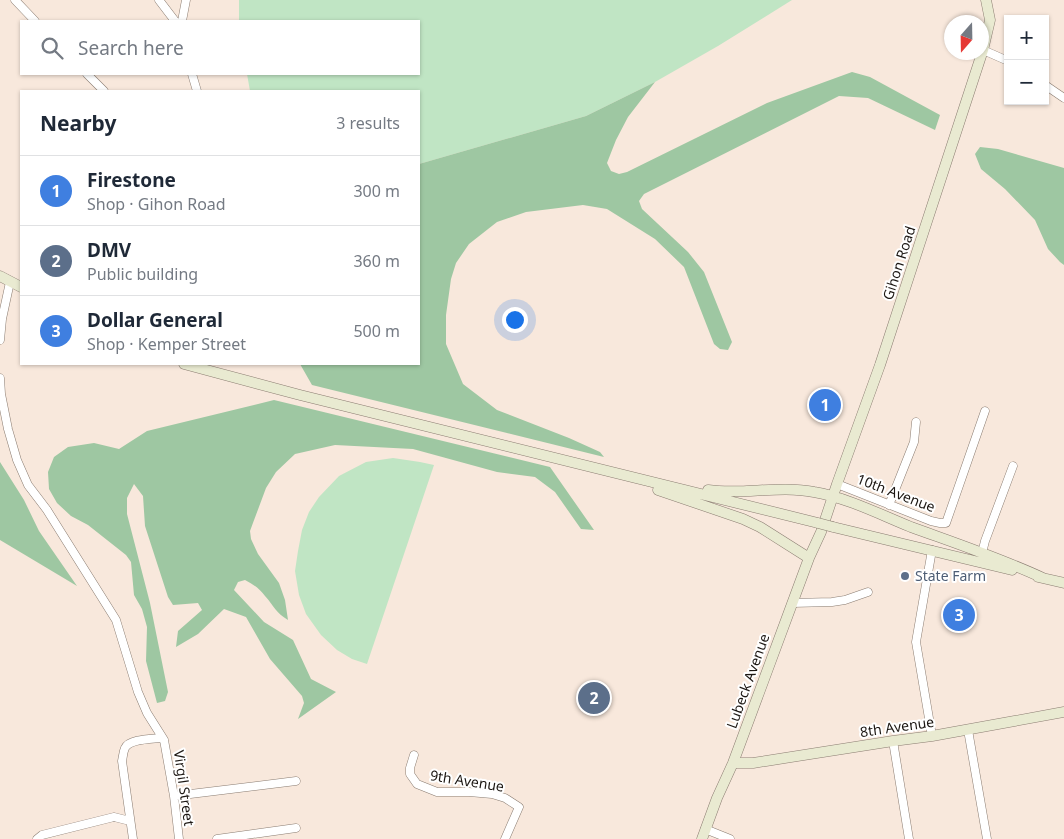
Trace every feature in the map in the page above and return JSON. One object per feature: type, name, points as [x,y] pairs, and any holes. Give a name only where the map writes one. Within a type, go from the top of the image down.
[{"type":"main road","name":"Gihon Road","points":[[986,0],[989,15]]},
{"type":"main road","name":"Gihon Road","points":[[820,528],[880,365],[980,60]]},
{"type":"main road","points":[[0,276],[20,287]]},
{"type":"main road","points":[[188,365],[300,396],[638,479],[820,528],[833,527],[1064,583]]},
{"type":"main road","points":[[638,479],[659,480],[721,492],[792,490],[814,492],[850,502],[1018,566],[1043,578]]},
{"type":"main road","points":[[638,479],[655,489],[743,518],[809,558]]},
{"type":"main road","name":"Lubeck Avenue","points":[[704,834],[717,798],[733,763],[820,528]]},
{"type":"main road","name":"8th Avenue","points":[[733,763],[752,763],[932,736],[1064,712]]},
{"type":"street","points":[[15,0],[34,20]]},
{"type":"street","points":[[159,0],[174,20]]},
{"type":"street","points":[[182,20],[186,0]]},
{"type":"street","points":[[989,53],[1006,60]]},
{"type":"street","points":[[88,75],[103,90]]},
{"type":"street","points":[[192,75],[197,90]]},
{"type":"street","points":[[1049,89],[1064,98]]},
{"type":"street","points":[[0,340],[2,319],[10,282]]},
{"type":"street","points":[[0,378],[8,429],[17,460],[28,485],[52,517],[116,620],[138,692],[147,714],[164,740]]},
{"type":"street","name":"10th Avenue","points":[[837,484],[931,522],[946,523],[985,410]]},
{"type":"street","points":[[890,505],[914,442],[916,422]]},
{"type":"street","points":[[982,553],[1014,466]]},
{"type":"street","points":[[932,550],[916,642],[932,736]]},
{"type":"street","points":[[792,603],[832,602],[845,600],[868,592]]},
{"type":"street","points":[[968,730],[987,839]]},
{"type":"street","points":[[133,839],[122,761],[124,750],[130,743],[160,738],[164,740]]},
{"type":"street","name":"Virgil Street","points":[[164,740],[179,839]]},
{"type":"street","points":[[893,741],[909,839]]},
{"type":"street","name":"9th Avenue","points":[[414,755],[410,774],[417,784],[437,792],[492,794],[505,798],[518,807],[504,839]]},
{"type":"street","points":[[174,796],[296,781]]},
{"type":"street","points":[[37,839],[42,835],[114,817],[130,821]]},
{"type":"street","points":[[217,839],[296,828]]},
{"type":"street","points":[[704,834],[730,839]]},
{"type":"green space","points":[[239,0],[792,0],[655,82],[586,116],[420,164],[420,90],[250,90],[247,75],[420,75],[420,20],[239,20]]},
{"type":"green space","points":[[852,72],[870,77],[940,115],[935,130],[868,98],[839,96],[644,194],[639,201],[642,209],[688,252],[704,272],[732,342],[728,350],[720,349],[714,344],[684,267],[655,239],[607,209],[583,205],[526,212],[497,222],[469,244],[456,263],[451,279],[446,315],[446,344],[463,384],[497,410],[569,438],[600,452],[604,457],[312,385],[301,365],[420,365],[420,164],[586,116],[655,82],[628,117],[607,163],[611,171],[619,174],[627,172],[767,103]]},
{"type":"green space","points":[[980,147],[998,149],[1064,168],[1064,265],[1048,249],[1035,220],[1005,189],[981,169],[975,154]]},
{"type":"green space","points":[[274,400],[550,467],[594,530],[581,529],[555,492],[535,477],[497,472],[413,449],[335,445],[295,454],[276,472],[266,488],[250,531],[251,539],[258,554],[279,583],[285,600],[288,620],[278,612],[261,591],[245,580],[238,582],[234,590],[264,622],[293,640],[311,679],[336,692],[298,719],[304,703],[302,696],[270,659],[246,617],[224,609],[198,634],[176,647],[178,631],[202,610],[198,603],[173,605],[168,597],[145,526],[143,496],[134,484],[127,498],[127,514],[150,603],[168,692],[165,701],[157,703],[146,661],[147,627],[142,609],[134,595],[131,562],[126,555],[88,525],[71,516],[57,503],[49,489],[48,472],[54,457],[68,447],[94,443],[119,449],[147,431]]},
{"type":"green space","points":[[393,458],[434,465],[367,664],[352,659],[337,650],[321,635],[306,614],[299,595],[295,571],[302,530],[309,512],[319,497],[339,476],[366,462]]},
{"type":"green space","points":[[0,462],[24,500],[39,531],[77,586],[0,540]]},
{"type":"place","name":"Firestone","points":[[825,405]]},
{"type":"place","name":"State Farm","points":[[905,576]]},
{"type":"place","name":"Dollar General","points":[[959,615]]},
{"type":"place","name":"DMV","points":[[594,698]]}]
